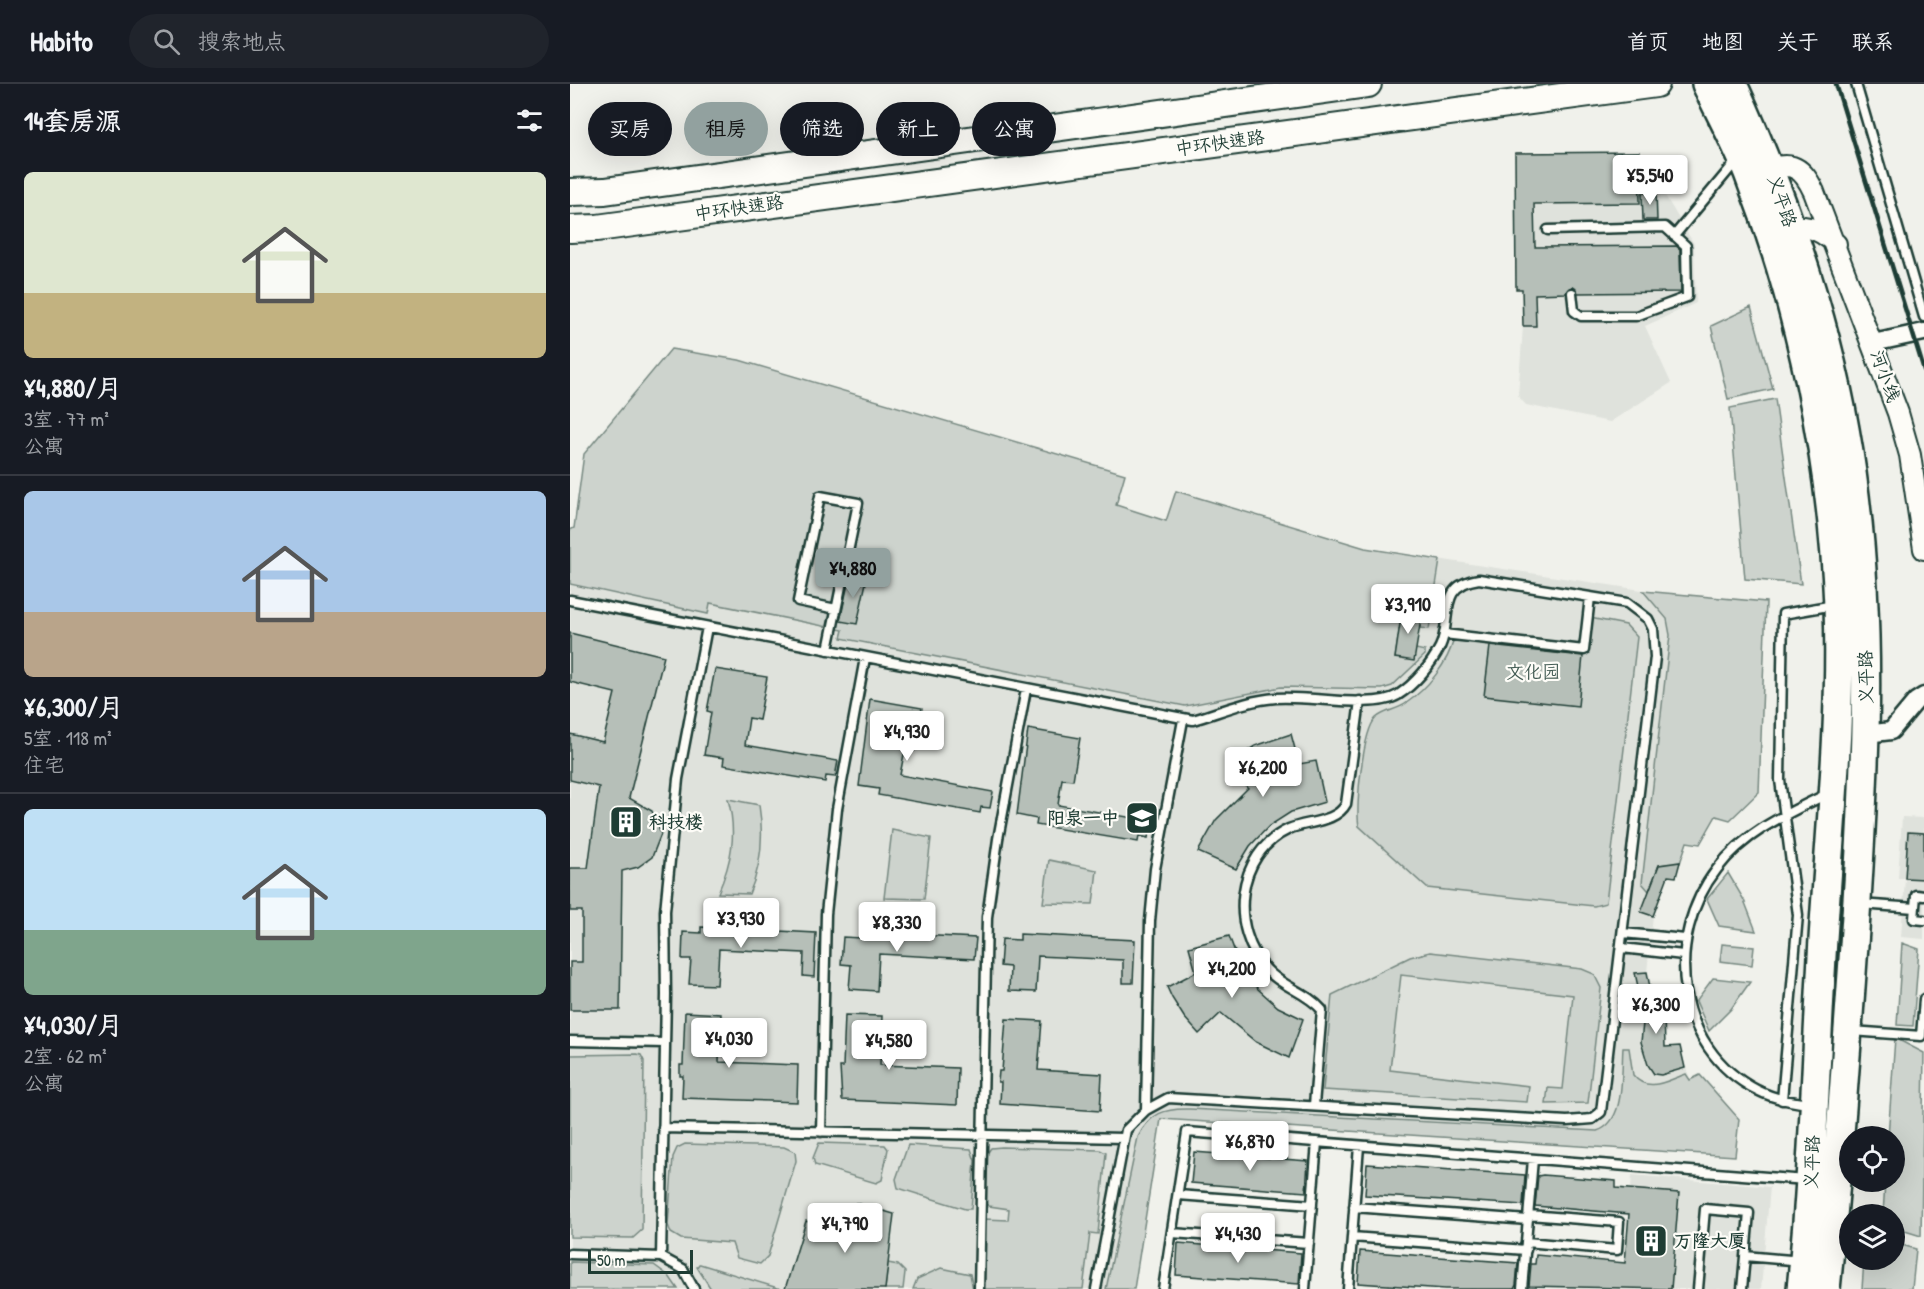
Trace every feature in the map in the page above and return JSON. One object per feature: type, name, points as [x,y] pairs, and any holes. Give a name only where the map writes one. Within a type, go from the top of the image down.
[{"type":"highway","name":"义平路","points":[[1706,84],[1753,166],[1822,323],[1845,427],[1860,540],[1866,645],[1866,734],[1838,1181],[1826,1289]]},
{"type":"highway","name":"义平路","points":[[1733,84],[1753,166]]},
{"type":"highway","name":"义平路","points":[[1779,229],[1792,313],[1818,426],[1827,480],[1838,605],[1838,695],[1814,1105],[1812,1181],[1801,1289]]},
{"type":"main road","name":"中环快速路","points":[[570,192],[605,191],[1368,84]]},
{"type":"main road","name":"中环快速路","points":[[570,229],[597,228],[1656,84]]},
{"type":"street","name":"河小线","points":[[1753,166],[1785,166],[1801,170],[1806,175],[1836,244],[1873,343],[1910,455],[1924,549]]},
{"type":"street","points":[[1779,229],[1812,228],[1836,244]]},
{"type":"street","points":[[1873,343],[1924,332]]},
{"type":"street","points":[[1866,734],[1891,731],[1916,701],[1924,696]]},
{"type":"lane","points":[[1856,84],[1924,317]]},
{"type":"lane","points":[[1674,236],[1753,166]]},
{"type":"lane","points":[[1548,230],[1665,227],[1686,246],[1687,297],[1636,316],[1581,316],[1574,311],[1572,293]]},
{"type":"lane","points":[[828,650],[837,609],[858,503],[820,496],[798,601],[837,609]]},
{"type":"lane","points":[[570,600],[1183,720],[1193,720],[1278,697],[1380,703],[1409,686],[1437,653],[1444,634],[1450,597],[1457,586],[1468,580],[1479,579],[1627,603],[1648,619],[1655,641],[1622,948],[1601,1112],[1592,1119],[1567,1121],[1177,1097],[1160,1101],[1130,1123],[1123,1138],[1096,1289]]},
{"type":"lane","points":[[1444,634],[1584,650],[1590,597]]},
{"type":"lane","points":[[1782,1100],[1798,915],[1780,780],[1783,614],[1838,605]]},
{"type":"lane","points":[[661,1257],[665,910],[678,779],[707,627]]},
{"type":"lane","points":[[821,1132],[826,914],[837,809],[865,658]]},
{"type":"lane","points":[[979,1289],[987,917],[998,839],[1026,689]]},
{"type":"lane","points":[[1314,1106],[1322,1010],[1316,1003],[1277,979],[1258,960],[1243,926],[1242,900],[1252,864],[1272,840],[1292,827],[1334,816],[1343,811],[1346,804],[1360,701]]},
{"type":"lane","points":[[1146,1110],[1150,921],[1155,869],[1183,720]]},
{"type":"lane","points":[[1814,1105],[1782,1100],[1744,1082],[1714,1055],[1700,1035],[1692,1014],[1685,990],[1683,954],[1685,939],[1700,898],[1715,871],[1741,843],[1786,814],[1832,791]]},
{"type":"lane","points":[[1924,896],[1916,895],[1914,919],[1924,920]]},
{"type":"lane","points":[[1857,904],[1915,908]]},
{"type":"lane","points":[[1623,933],[1685,939]]},
{"type":"lane","points":[[1622,948],[1683,954]]},
{"type":"lane","points":[[1848,1031],[1922,1036],[1924,999]]},
{"type":"lane","points":[[570,1041],[665,1043]]},
{"type":"lane","points":[[663,1128],[1123,1138]]},
{"type":"lane","points":[[1163,1289],[1187,1132],[1812,1181]]},
{"type":"lane","points":[[1305,1289],[1317,1142]]},
{"type":"lane","points":[[1348,1289],[1359,1146]]},
{"type":"lane","points":[[1522,1289],[1533,1159]]},
{"type":"lane","points":[[1178,1195],[1312,1205]]},
{"type":"lane","points":[[1352,1237],[1617,1250],[1619,1222],[1354,1207]]},
{"type":"lane","points":[[1698,1289],[1705,1209],[1749,1213],[1743,1289]]},
{"type":"lane","points":[[1172,1233],[1309,1243]]},
{"type":"lane","points":[[570,1254],[661,1257],[683,1269],[694,1289]]},
{"type":"lane","points":[[1745,1256],[1804,1261]]},
{"type":"shaded area","points":[[1639,152],[1694,244],[1696,303],[1645,326],[1671,383],[1610,422],[1526,405],[1518,396],[1523,326],[1522,289],[1516,289],[1515,153]]},
{"type":"shaded area","name":"阳泉一中","points":[[671,349],[739,360],[1125,474],[1116,505],[1166,521],[1176,491],[1365,548],[1668,594],[1766,602],[1759,792],[1730,820],[1716,816],[1700,844],[1687,843],[1676,877],[1668,876],[1653,916],[1647,972],[1655,1013],[1664,1014],[1665,1047],[1680,1046],[1690,1080],[1700,1075],[1739,1119],[1735,1156],[1161,1119],[1134,1289],[570,1289],[570,530],[574,528],[584,454]]},
{"type":"shaded area","points":[[1902,817],[1924,818],[1924,939],[1901,937],[1905,878],[1898,878]]},
{"type":"shaded area","points":[[1632,1175],[1770,1187],[1761,1289],[1623,1289]]},
{"type":"green space","points":[[1751,307],[1773,389],[1728,399],[1711,326]]},
{"type":"green space","points":[[671,349],[739,360],[1125,474],[1116,505],[1166,521],[1176,491],[1365,548],[1440,560],[1429,629],[1420,628],[1422,613],[1402,610],[1395,658],[1416,649],[1425,651],[1425,655],[1392,686],[1382,689],[1281,687],[1185,706],[841,638],[843,630],[710,603],[708,614],[570,584],[570,530],[574,528],[584,454]]},
{"type":"green space","points":[[1775,399],[1801,584],[1745,579],[1730,408]]},
{"type":"green space","points":[[1643,591],[1766,602],[1759,792],[1730,820],[1716,816],[1700,844],[1687,842],[1680,863],[1659,865],[1649,891],[1642,883],[1670,635],[1667,619]]},
{"type":"green space","points":[[1590,618],[1626,625],[1637,637],[1606,903],[1594,906],[1427,888],[1359,826],[1358,803],[1361,769],[1371,725],[1379,716],[1405,704],[1429,683],[1447,657],[1454,638],[1482,642],[1484,634],[1587,645]]},
{"type":"green space","points":[[728,799],[759,805],[761,850],[757,872],[749,894],[718,893],[727,870],[732,847],[731,811]]},
{"type":"green space","points":[[892,830],[931,838],[924,899],[884,898]]},
{"type":"green space","points":[[1049,860],[1097,870],[1093,904],[1043,903]]},
{"type":"green space","points":[[1728,873],[1744,900],[1756,931],[1719,926],[1707,899]]},
{"type":"green space","points":[[1902,943],[1919,949],[1913,1026],[1897,1025]]},
{"type":"green space","points":[[1722,944],[1754,947],[1752,965],[1720,961]]},
{"type":"green space","points":[[1430,952],[1582,969],[1594,974],[1601,988],[1588,1103],[1546,1104],[1548,1088],[1563,1089],[1573,995],[1401,975],[1390,1070],[1529,1086],[1527,1102],[1323,1090],[1332,995],[1410,957]]},
{"type":"green space","points":[[1713,978],[1750,982],[1731,1009],[1709,1031],[1696,1001]]},
{"type":"green space","points":[[1895,1038],[1924,1053],[1921,1236],[1905,1231],[1905,1204],[1884,1204],[1884,1192],[1905,1192],[1905,1126],[1889,1126]]},
{"type":"green space","points":[[1623,1048],[1629,1048],[1633,1075],[1645,1084],[1658,1084],[1686,1074],[1690,1080],[1700,1075],[1739,1119],[1735,1156],[1161,1119],[1134,1289],[1106,1289],[1138,1137],[1148,1122],[1159,1114],[1166,1111],[1190,1109],[1597,1131],[1613,1118],[1617,1107],[1622,1083]]},
{"type":"green space","points":[[570,1055],[641,1055],[644,1061],[642,1230],[633,1238],[570,1237]]},
{"type":"green space","points":[[819,1143],[885,1145],[888,1149],[882,1180],[876,1183],[815,1165],[813,1158]]},
{"type":"green space","points":[[685,1144],[784,1147],[795,1152],[796,1161],[768,1256],[760,1264],[737,1258],[732,1243],[681,1239],[671,1233],[668,1225],[673,1157],[677,1148]]},
{"type":"green space","points":[[908,1145],[971,1149],[975,1161],[971,1209],[898,1188],[896,1179]]},
{"type":"green space","points":[[991,1148],[1100,1150],[1106,1153],[1098,1234],[1090,1233],[1083,1289],[983,1289],[985,1219],[1008,1220],[1009,1209],[989,1206],[985,1203],[986,1155]]},
{"type":"green space","points":[[1905,1246],[1916,1249],[1912,1289],[1862,1289],[1863,1270],[1905,1270]]},
{"type":"green space","points":[[570,1262],[654,1265],[669,1276],[678,1289],[570,1289]]},
{"type":"green space","points":[[888,1263],[898,1265],[905,1272],[903,1289],[885,1289]]},
{"type":"green space","points":[[699,1264],[781,1289],[711,1289],[697,1267]]},
{"type":"green space","points":[[941,1268],[970,1274],[973,1289],[913,1289],[917,1279]]},
{"type":"building","points":[[1639,152],[1640,203],[1534,204],[1535,247],[1676,246],[1680,249],[1681,292],[1578,293],[1572,287],[1566,293],[1535,294],[1536,326],[1523,326],[1522,289],[1516,289],[1515,153]]},
{"type":"building","points":[[1656,192],[1657,220],[1643,220],[1642,193]]},
{"type":"building","points":[[850,574],[867,578],[857,624],[840,621]]},
{"type":"building","points":[[1402,610],[1422,613],[1414,661],[1395,658]]},
{"type":"building","name":"科技楼","points":[[570,633],[664,656],[629,798],[652,811],[661,834],[652,857],[638,867],[622,871],[620,1010],[570,1010],[570,962],[582,962],[582,911],[570,911],[570,868],[588,868],[599,787],[570,780],[570,734],[603,742],[615,693],[570,682]]},
{"type":"building","name":"文化园","points":[[1490,646],[1583,656],[1578,706],[1484,696]]},
{"type":"building","points":[[715,669],[767,677],[759,720],[749,718],[745,745],[838,761],[835,777],[826,776],[825,782],[723,765],[724,758],[704,755],[711,712],[707,711]]},
{"type":"building","points":[[870,699],[922,708],[914,751],[905,749],[900,775],[993,792],[990,808],[981,807],[980,813],[878,795],[879,789],[859,786]]},
{"type":"building","points":[[1028,729],[1080,738],[1073,780],[1062,779],[1058,805],[1151,821],[1148,838],[1139,836],[1138,842],[1036,825],[1037,819],[1017,815]]},
{"type":"building","points":[[1291,734],[1299,764],[1316,761],[1325,802],[1291,812],[1269,826],[1250,846],[1236,869],[1198,852],[1216,820],[1248,788],[1229,763],[1255,746]]},
{"type":"building","points":[[1908,832],[1924,833],[1924,879],[1905,878]]},
{"type":"building","points":[[1680,862],[1676,877],[1668,876],[1653,916],[1641,912],[1659,865]]},
{"type":"building","points":[[701,927],[816,933],[814,977],[803,976],[804,953],[719,949],[717,985],[689,984],[691,959],[682,959],[683,932],[701,933]]},
{"type":"building","points":[[861,932],[976,938],[974,959],[879,954],[877,991],[849,989],[851,965],[841,964],[843,937],[861,938]]},
{"type":"building","points":[[1020,934],[1135,940],[1133,983],[1123,983],[1123,960],[1038,956],[1036,992],[1009,991],[1010,967],[1000,966],[1002,939],[1020,940]]},
{"type":"building","points":[[1229,936],[1241,968],[1258,989],[1278,1007],[1303,1019],[1289,1058],[1256,1042],[1221,1013],[1199,1034],[1184,1017],[1172,998],[1167,987],[1196,972],[1189,947]]},
{"type":"building","points":[[1647,972],[1655,1013],[1664,1014],[1665,1047],[1680,1046],[1685,1068],[1661,1075],[1654,1074],[1648,1065],[1641,1042],[1644,1014],[1635,973]]},
{"type":"building","points":[[685,1012],[721,1014],[719,1062],[798,1065],[797,1102],[682,1098],[683,1076],[680,1076],[680,1065],[683,1065]]},
{"type":"building","points":[[845,1015],[882,1016],[880,1065],[958,1068],[957,1105],[842,1100],[840,1067],[843,1067]]},
{"type":"building","points":[[1006,1019],[1042,1021],[1038,1070],[1102,1074],[1100,1111],[1000,1104],[1001,1082],[998,1082],[999,1071],[1002,1071]]},
{"type":"building","points":[[1194,1152],[1308,1161],[1306,1192],[1191,1183]]},
{"type":"building","points":[[1367,1164],[1525,1175],[1523,1205],[1365,1195]]},
{"type":"building","points":[[1538,1176],[1616,1181],[1616,1188],[1679,1193],[1671,1289],[1529,1286],[1531,1264],[1535,1264],[1536,1255],[1625,1263],[1629,1214],[1535,1206]]},
{"type":"building","points":[[856,1203],[894,1214],[885,1289],[785,1289],[806,1221],[847,1233]]},
{"type":"building","points":[[1178,1243],[1301,1253],[1299,1284],[1176,1275]]},
{"type":"building","points":[[1360,1251],[1518,1263],[1516,1285],[1514,1289],[1445,1289],[1358,1283]]},
{"type":"railway","points":[[1836,84],[1924,370]]},
{"type":"place","name":"阳泉一中","points":[[1142,818]]},
{"type":"place","name":"科技楼","points":[[626,822]]},
{"type":"place","name":"万隆大厦","points":[[1651,1241]]}]
